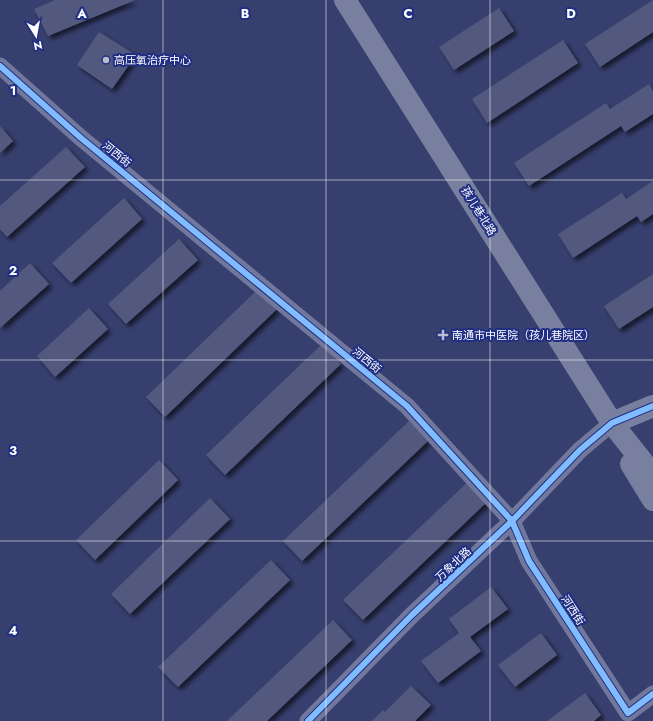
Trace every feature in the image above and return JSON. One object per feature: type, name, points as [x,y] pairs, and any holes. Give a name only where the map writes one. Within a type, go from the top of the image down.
[{"type":"main road","name":"孩儿巷北路","points":[[345,0],[612,423],[653,475]]},
{"type":"main road","points":[[612,423],[653,406]]},
{"type":"main road","name":"孩儿巷北路","points":[[612,423],[635,471],[653,500]]},
{"type":"street","name":"河西街","points":[[0,66],[81,138],[407,406],[512,521],[529,561],[631,717],[653,694]]},
{"type":"street","name":"万象北路","points":[[308,721],[412,615],[512,521],[580,450],[612,423]]},
{"type":"building","points":[[55,0],[135,0],[48,36],[34,9]]},
{"type":"building","points":[[653,0],[653,32],[600,67],[585,44]]},
{"type":"building","points":[[499,8],[514,31],[454,70],[439,47]]},
{"type":"building","name":"高压氧治疗中心","points":[[99,32],[136,55],[112,89],[77,65]]},
{"type":"building","points":[[563,40],[578,63],[487,123],[472,99]]},
{"type":"building","points":[[649,84],[653,91],[653,114],[625,132],[621,126],[529,186],[514,163],[606,103],[610,109]]},
{"type":"building","points":[[0,126],[13,141],[0,153]]},
{"type":"building","points":[[66,147],[85,167],[7,237],[0,229],[0,206]]},
{"type":"building","points":[[653,181],[653,214],[641,222],[637,216],[573,258],[558,234],[622,193],[626,199]]},
{"type":"building","points":[[124,198],[142,219],[71,283],[52,263]]},
{"type":"building","points":[[179,239],[198,260],[126,324],[108,304]]},
{"type":"building","points":[[30,263],[49,284],[0,328],[0,291]]},
{"type":"building","points":[[653,274],[653,307],[619,329],[604,306]]},
{"type":"building","points":[[258,289],[277,309],[165,417],[146,397]]},
{"type":"building","points":[[89,308],[108,329],[55,377],[37,356]]},
{"type":"building","points":[[322,344],[341,364],[225,475],[206,455]]},
{"type":"building","points":[[409,421],[428,441],[302,561],[283,541]]},
{"type":"building","points":[[159,460],[178,480],[95,560],[76,540]]},
{"type":"building","points":[[470,480],[489,500],[363,620],[343,600]]},
{"type":"building","points":[[210,498],[230,519],[130,614],[111,594]]},
{"type":"building","points":[[271,560],[290,580],[178,687],[158,667]]},
{"type":"building","points":[[491,587],[508,609],[470,637],[481,651],[438,683],[421,661],[459,633],[449,619]]},
{"type":"building","points":[[333,620],[352,640],[267,721],[227,721]]},
{"type":"building","points":[[541,633],[557,655],[515,687],[498,665]]},
{"type":"building","points":[[411,686],[431,705],[415,721],[372,721],[383,710],[385,712]]},
{"type":"building","points":[[585,693],[601,715],[594,721],[547,721]]},
{"type":"cycle path","points":[[0,66],[81,138],[407,406],[512,521],[529,561],[628,713],[653,694]]},
{"type":"cycle path","points":[[308,721],[412,615],[512,521],[580,450],[612,423],[653,406]]},
{"type":"place","name":"高压氧治疗中心","points":[[106,60]]},
{"type":"place","name":"南通市中医院（孩儿巷院区）","points":[[443,335]]}]
